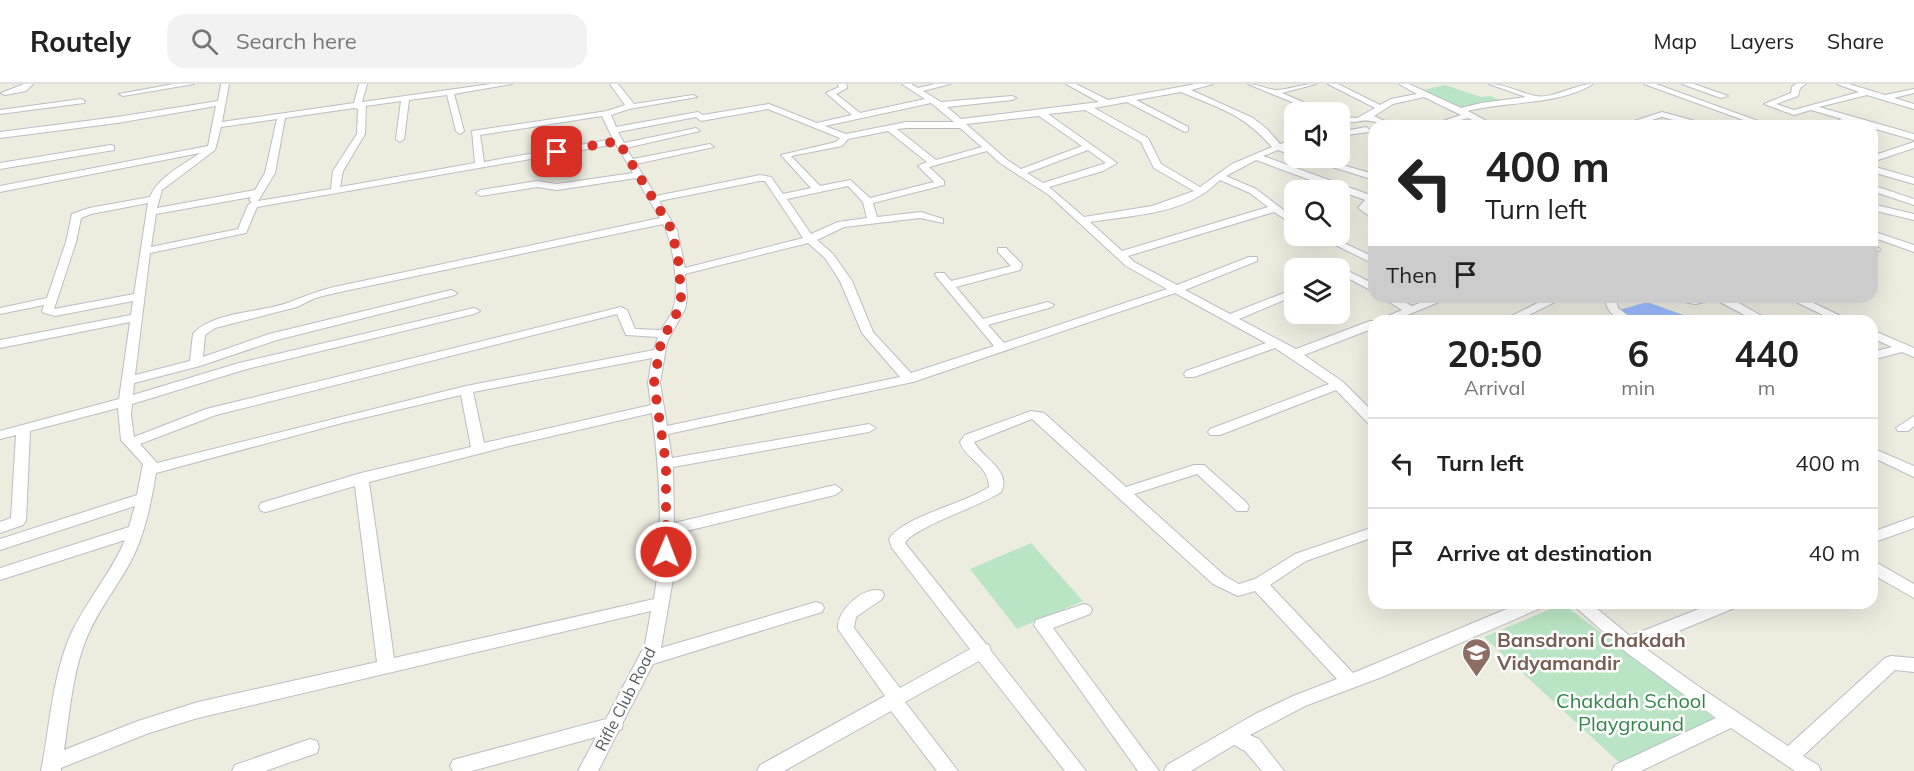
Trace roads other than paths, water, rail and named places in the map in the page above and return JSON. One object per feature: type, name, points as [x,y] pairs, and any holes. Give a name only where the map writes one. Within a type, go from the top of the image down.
[{"type":"street","points":[[0,101],[3,93],[23,89],[29,84]]},
{"type":"street","points":[[123,94],[190,84]]},
{"type":"street","points":[[52,767],[59,730],[61,693],[75,645],[85,621],[124,560],[144,498],[149,470],[147,458],[131,443],[125,431],[125,402],[138,297],[153,206],[158,189],[212,148],[225,84]]},
{"type":"street","points":[[335,191],[338,171],[361,134],[359,106],[363,84]]},
{"type":"street","points":[[216,125],[281,118],[450,93],[481,86],[508,84]]},
{"type":"street","points":[[614,84],[630,104],[628,107]]},
{"type":"street","points":[[842,84],[843,88],[830,93],[858,115]]},
{"type":"street","points":[[906,84],[936,103],[988,148],[1042,186],[1130,264],[1295,354],[1338,385],[1368,413]]},
{"type":"street","points":[[918,90],[946,84]]},
{"type":"street","points":[[1070,84],[1107,103]]},
{"type":"street","points":[[1161,84],[1177,89],[1259,127],[1275,148],[1284,150]]},
{"type":"street","points":[[613,130],[698,114],[701,118],[769,106],[845,137],[906,125],[960,123],[1042,114],[1209,84]]},
{"type":"street","points":[[1252,84],[1297,102]]},
{"type":"street","points":[[1274,93],[1312,84]]},
{"type":"street","points":[[1332,84],[1382,109]]},
{"type":"street","points":[[1403,84],[1480,120]]},
{"type":"street","points":[[1493,84],[1539,98]]},
{"type":"street","points":[[1447,120],[1481,105],[1539,98],[1589,84]]},
{"type":"street","points":[[1648,84],[1748,120]]},
{"type":"street","points":[[1686,84],[1724,96]]},
{"type":"street","points":[[1801,84],[1796,87],[1795,94],[1768,104],[1794,113],[1865,93]]},
{"type":"street","points":[[1841,84],[1914,107]]},
{"type":"street","points":[[1883,98],[1914,91]]},
{"type":"street","points":[[450,93],[460,131]]},
{"type":"street","points":[[1351,122],[1368,117],[1390,103],[1423,95]]},
{"type":"street","points":[[480,166],[475,133],[608,113],[628,107],[693,97]]},
{"type":"street","points":[[818,125],[858,115],[936,103],[1012,98]]},
{"type":"street","points":[[400,139],[405,99]]},
{"type":"street","points":[[1128,99],[1185,129]]},
{"type":"street","points":[[0,112],[81,101]]},
{"type":"street","points":[[0,135],[96,123],[220,103]]},
{"type":"street","points":[[1086,107],[1145,140],[1157,166],[1201,191]]},
{"type":"street","points":[[1809,107],[1854,120]]},
{"type":"street","name":"Rifle Club Road","points":[[588,771],[615,724],[654,645],[666,573],[667,530],[666,464],[654,383],[663,334],[679,309],[680,272],[675,240],[666,220],[619,143],[606,115],[608,113]]},
{"type":"street","points":[[1042,114],[1112,163],[1100,170],[1042,186]]},
{"type":"street","points":[[1642,120],[1662,114],[1682,120]]},
{"type":"street","points":[[1368,117],[1376,120]]},
{"type":"street","points":[[145,251],[242,231],[256,193],[270,173],[281,118]]},
{"type":"street","points":[[1351,122],[1368,131]]},
{"type":"street","points":[[1878,127],[1914,137]]},
{"type":"street","points":[[890,128],[934,163]]},
{"type":"street","points":[[253,205],[696,131]]},
{"type":"street","points":[[1350,133],[1368,132]]},
{"type":"street","points":[[818,190],[785,155],[839,144],[845,137]]},
{"type":"street","points":[[1878,157],[1914,145]]},
{"type":"street","points":[[1083,220],[1182,200],[1201,191],[1219,176],[1284,146]]},
{"type":"street","points":[[631,162],[710,147]]},
{"type":"street","points":[[1021,172],[1088,147]]},
{"type":"street","points":[[0,166],[111,148]]},
{"type":"street","points":[[0,189],[212,148]]},
{"type":"street","points":[[868,201],[941,183],[923,166],[988,148]]},
{"type":"street","points":[[1257,157],[1368,196]]},
{"type":"street","points":[[1345,168],[1368,175]]},
{"type":"street","points":[[1878,171],[1914,181]]},
{"type":"street","points":[[481,193],[537,184],[557,187],[639,175]]},
{"type":"street","points":[[1219,176],[1253,191],[1284,215]]},
{"type":"street","points":[[653,199],[760,178],[768,179],[779,198],[810,239],[829,256],[846,281],[868,333],[909,379]]},
{"type":"street","points":[[779,198],[850,183],[868,201],[873,222]]},
{"type":"street","points":[[1878,190],[1914,202]]},
{"type":"street","points":[[138,297],[49,313],[71,242],[75,216],[89,210],[153,206],[256,193]]},
{"type":"street","points":[[1121,255],[1275,208]]},
{"type":"street","points":[[1878,208],[1914,217]]},
{"type":"street","points":[[680,272],[810,239],[834,226],[921,215],[939,221]]},
{"type":"street","points":[[196,363],[199,334],[211,325],[293,305],[310,296],[334,290],[666,220]]},
{"type":"street","points":[[1878,236],[1914,249]]},
{"type":"street","points":[[1341,246],[1368,261]]},
{"type":"street","points":[[949,285],[1016,268],[1017,266],[1002,250]]},
{"type":"street","points":[[662,431],[909,379],[1174,290],[1253,259]]},
{"type":"street","points":[[940,275],[1001,347]]},
{"type":"street","points":[[1350,275],[1368,286]]},
{"type":"street","points":[[127,381],[196,363],[273,337],[451,293]]},
{"type":"street","points":[[1230,318],[1284,296]]},
{"type":"street","points":[[0,311],[52,300]]},
{"type":"street","points":[[1395,303],[1408,315],[1429,303]]},
{"type":"street","points":[[1519,315],[1545,303]]},
{"type":"street","points":[[1611,303],[1613,310],[1620,315]]},
{"type":"street","points":[[1730,303],[1754,315]]},
{"type":"street","points":[[1805,303],[1832,315]]},
{"type":"street","points":[[981,323],[1048,305]]},
{"type":"street","points":[[131,443],[211,412],[621,310],[630,332],[663,334]]},
{"type":"street","points":[[0,435],[125,402],[243,366],[474,311]]},
{"type":"street","points":[[0,344],[136,317]]},
{"type":"street","points":[[1295,354],[1368,326]]},
{"type":"street","points":[[1878,337],[1909,351]]},
{"type":"street","points":[[1190,374],[1275,344]]},
{"type":"street","points":[[1878,355],[1909,351]]},
{"type":"street","points":[[149,470],[328,422],[543,371],[658,353]]},
{"type":"street","points":[[1215,432],[1338,385]]},
{"type":"street","points":[[466,390],[478,447]]},
{"type":"street","points":[[266,507],[360,478],[478,447],[656,408]]},
{"type":"street","points":[[1076,771],[983,650],[902,551],[897,539],[907,531],[968,506],[996,489],[997,482],[994,474],[969,448],[970,438],[1031,415],[1039,416],[1219,580],[1238,590],[1261,583],[1275,571],[1300,556],[1368,534]]},
{"type":"street","points":[[666,464],[869,428]]},
{"type":"street","points":[[0,528],[18,521],[23,429]]},
{"type":"street","points":[[1878,455],[1914,472]]},
{"type":"street","points":[[1123,493],[1199,468],[1242,507]]},
{"type":"street","points":[[360,478],[386,666]]},
{"type":"street","points":[[667,530],[835,490]]},
{"type":"street","points":[[0,545],[144,498]]},
{"type":"street","points":[[1878,536],[1914,522]]},
{"type":"street","points":[[0,574],[135,531]]},
{"type":"street","points":[[1878,570],[1914,592]]},
{"type":"street","points":[[1261,583],[1263,590],[1348,680]]},
{"type":"street","points":[[876,595],[848,613],[844,621],[846,629],[948,771]]},
{"type":"street","points":[[52,767],[145,726],[198,710],[662,603]]},
{"type":"street","points":[[648,659],[816,608]]},
{"type":"street","points":[[1174,771],[1261,719],[1348,680],[1376,672],[1523,609]]},
{"type":"street","points":[[1585,609],[1606,628],[1731,720],[1810,771]]},
{"type":"street","points":[[1629,644],[1716,609]]},
{"type":"street","points":[[1084,610],[1042,625],[1149,771]]},
{"type":"street","points":[[767,771],[983,650]]},
{"type":"street","points":[[1789,757],[1891,663],[1914,665]]},
{"type":"street","points":[[1622,771],[1731,720]]},
{"type":"street","points":[[460,766],[615,724]]},
{"type":"street","points":[[1235,736],[1252,745],[1274,771]]},
{"type":"street","points":[[242,771],[310,747]]},
{"type":"water","points":[[1650,303],[1683,315],[1621,315],[1616,311]]},
{"type":"place","name":"Bansdroni Chakdah Vidyamandir","points":[[1476,678]]},
{"type":"park label","name":"Chakdah School Playground","points":[[1631,712]]}]
